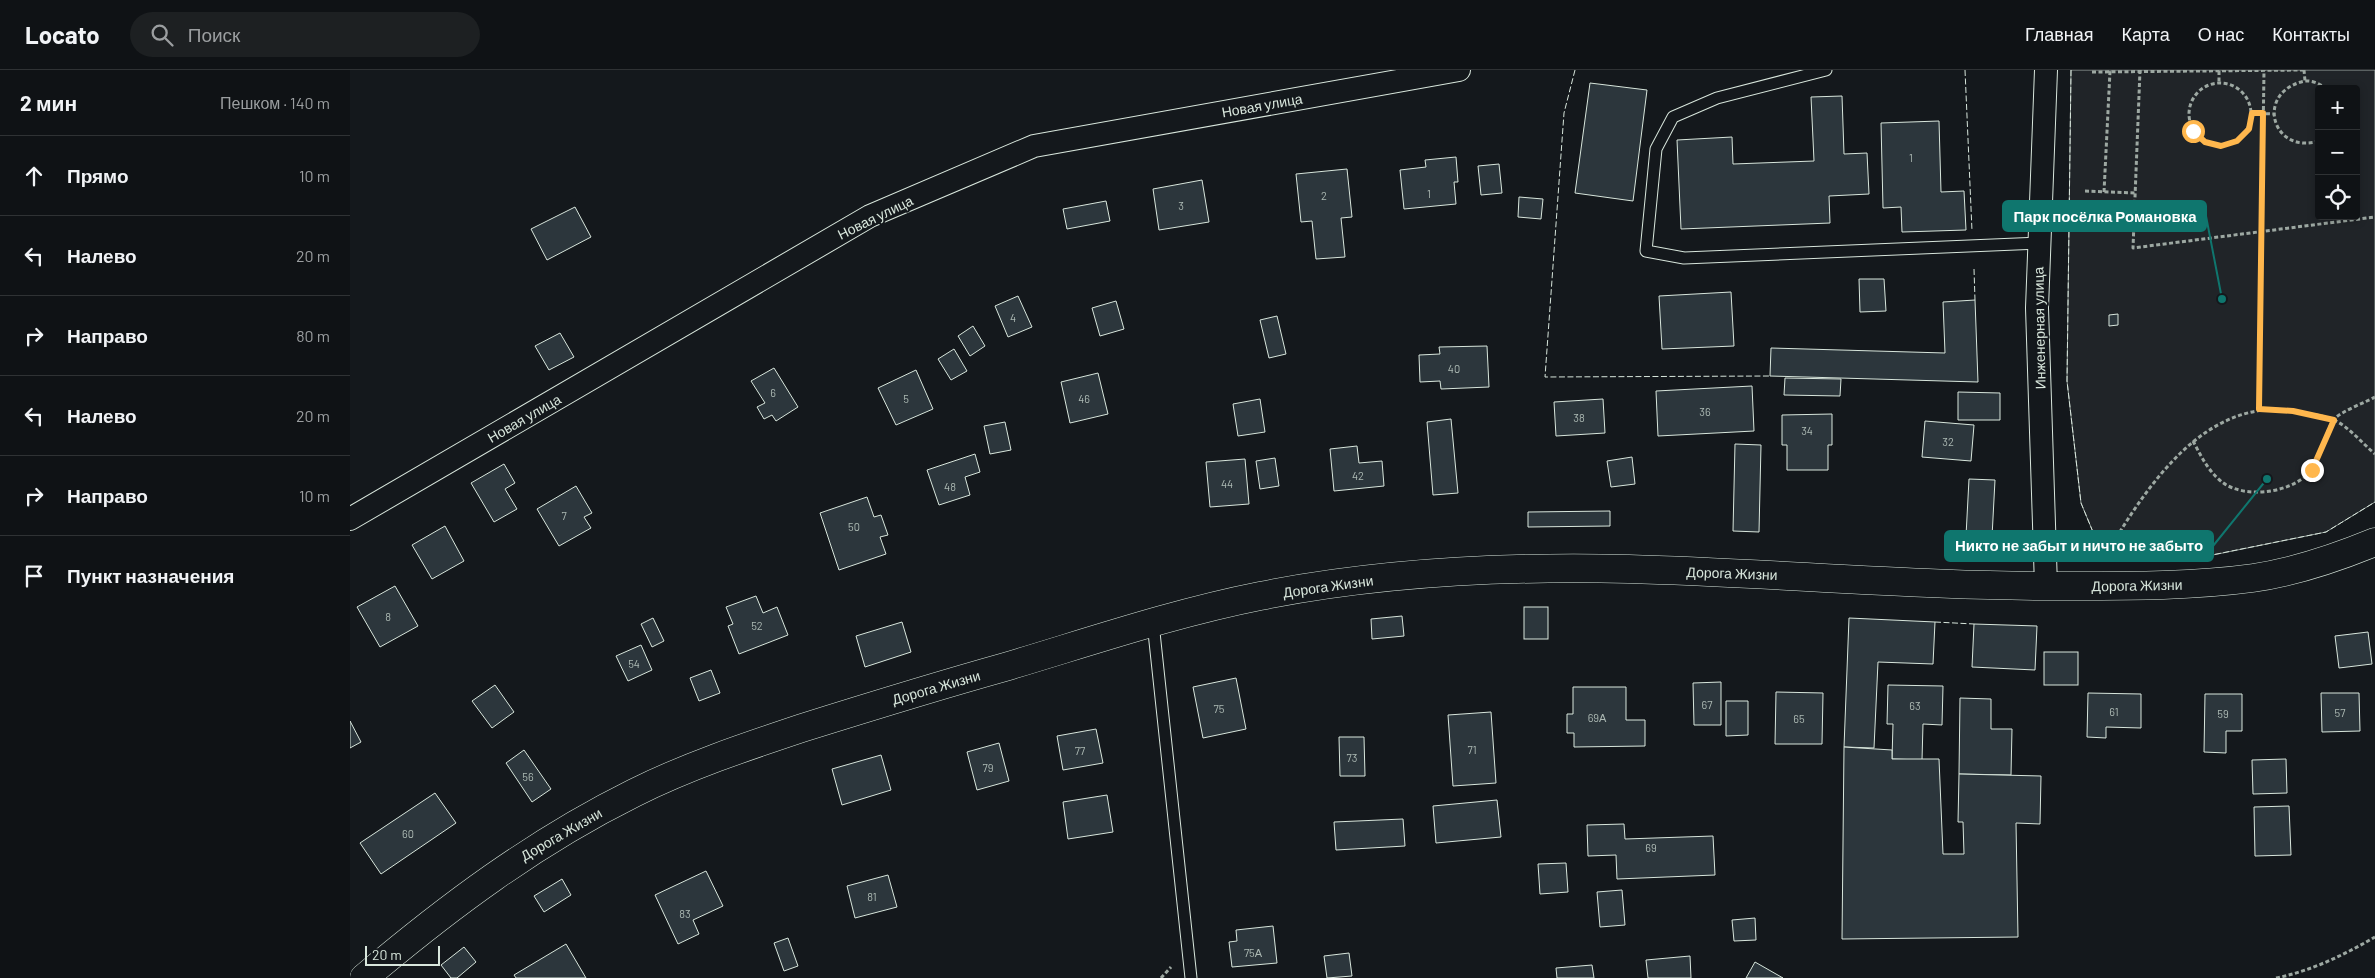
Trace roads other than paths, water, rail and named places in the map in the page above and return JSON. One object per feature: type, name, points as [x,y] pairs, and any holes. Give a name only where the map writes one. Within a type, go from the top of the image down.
[{"type":"main road","name":"Дорога Жизни","points":[[364,978],[424,927],[499,872],[553,837],[635,792],[729,752],[883,702],[1153,623],[1259,596],[1348,582],[1436,573],[1524,568],[1629,569],[1968,585],[2186,584],[2254,578],[2313,564],[2375,542]]},
{"type":"street","name":"Новая улица","points":[[350,518],[870,216],[1034,146],[1460,70]]},
{"type":"street","name":"Инженерная улица","points":[[2046,70],[2037,308],[2046,586]]},
{"type":"lane","points":[[1826,70],[1717,98],[1673,117],[1656,149],[1646,251],[1684,258],[2039,244]]},
{"type":"lane","points":[[1153,623],[1191,978]]},
{"type":"place","name":"Парк посёлка Романовка","points":[[2222,299]]},
{"type":"place","name":"Никто не забыт и ничто не забыто","points":[[2267,479]]}]
